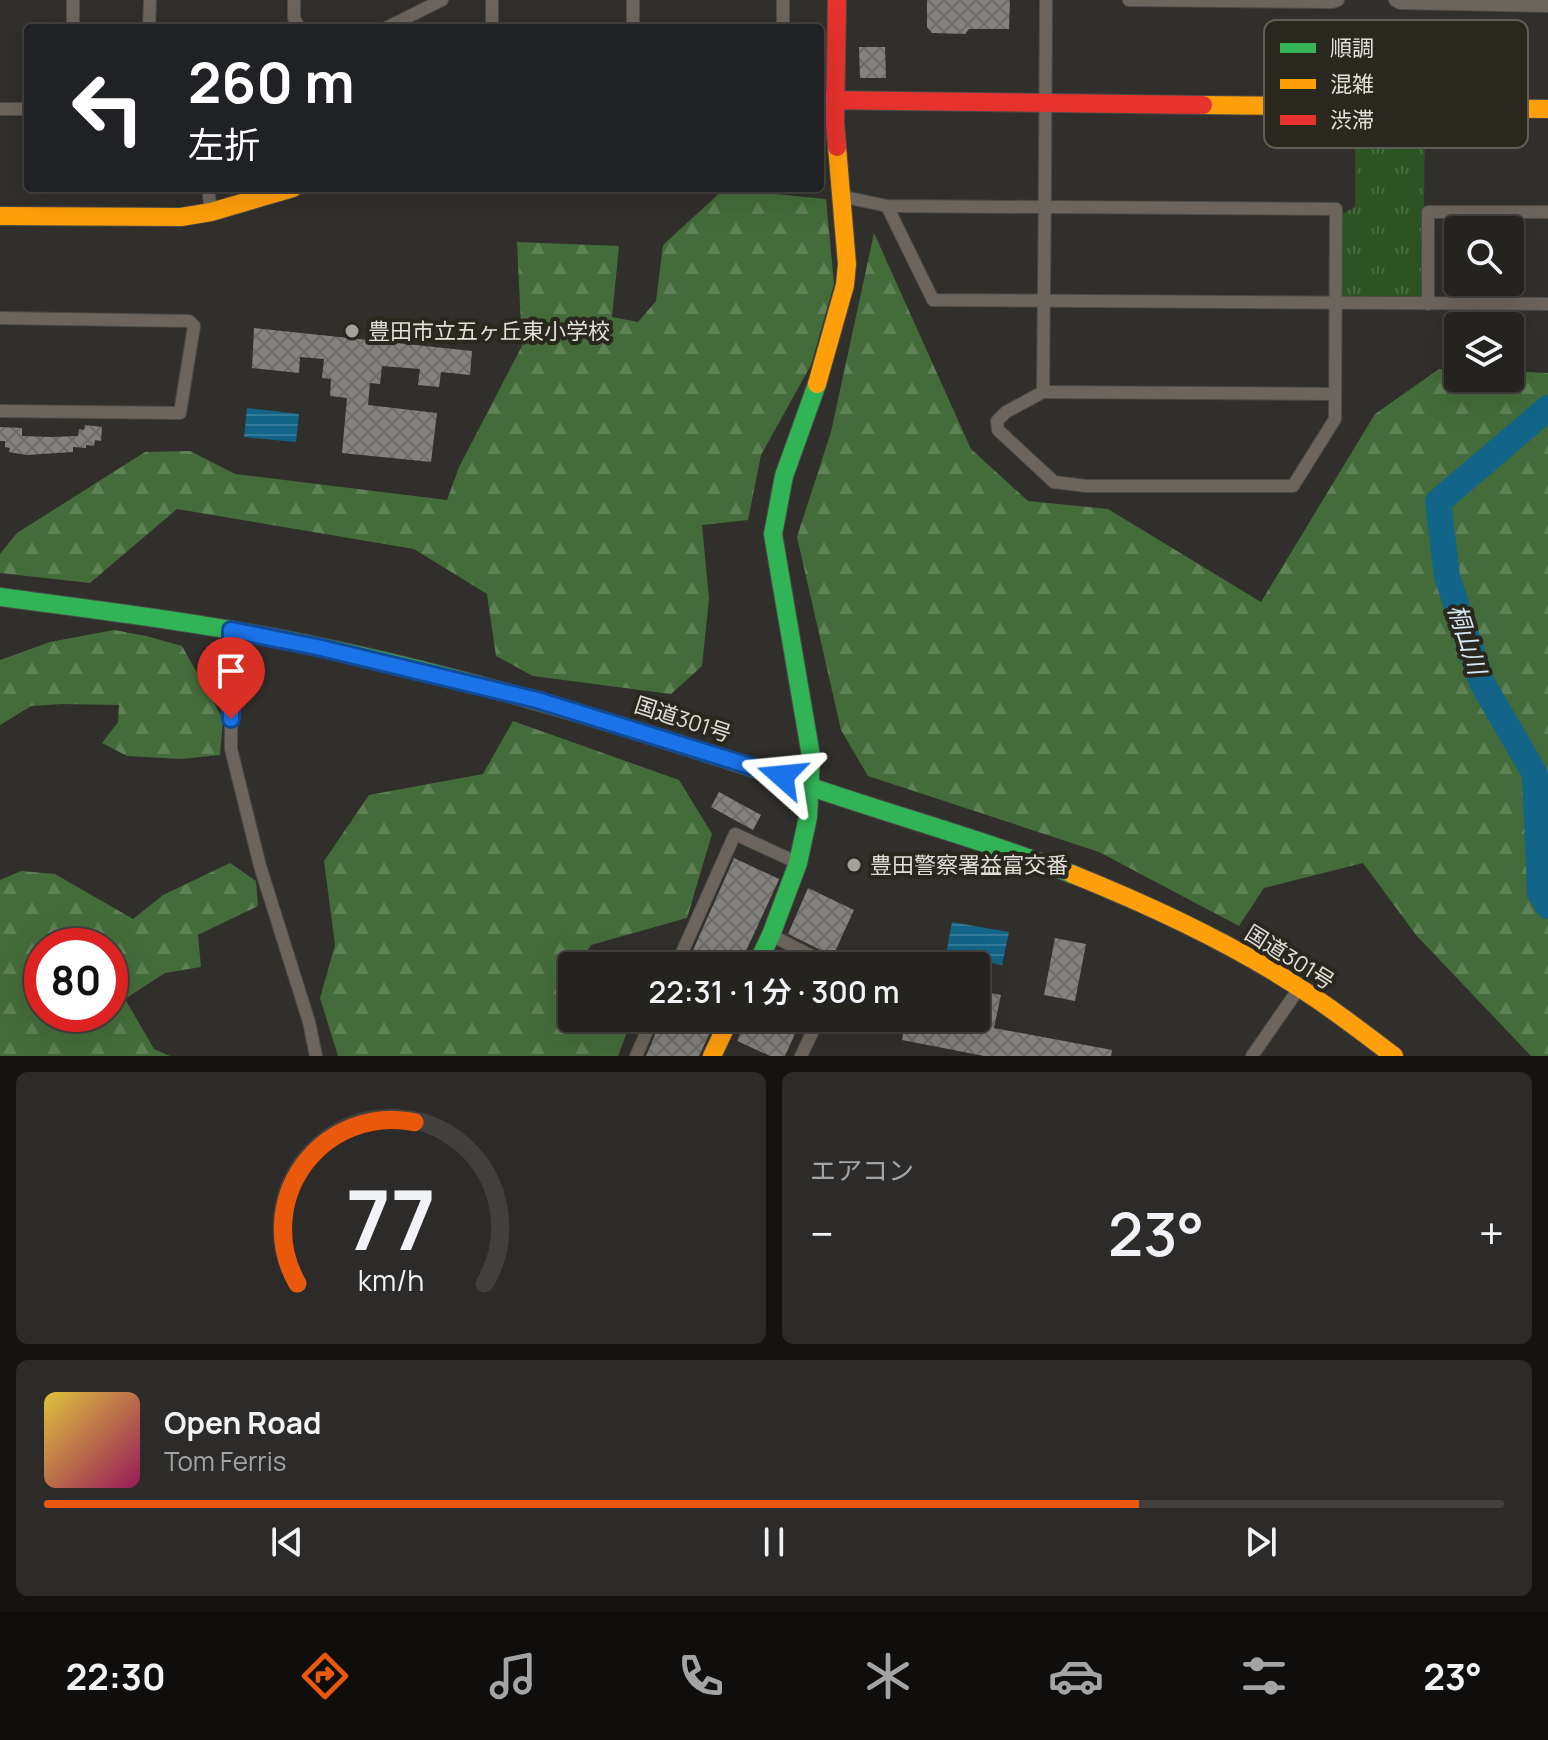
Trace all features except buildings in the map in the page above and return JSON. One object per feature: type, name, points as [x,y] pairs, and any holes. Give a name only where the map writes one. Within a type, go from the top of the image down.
[{"type":"main road","points":[[763,952],[798,863],[808,817],[811,756],[773,534],[784,476],[820,375],[845,285],[847,264],[828,100],[837,0]]},
{"type":"main road","points":[[828,100],[1264,106]]},
{"type":"main road","points":[[1528,109],[1548,109]]},
{"type":"main road","points":[[0,216],[181,217],[211,212],[279,192]]},
{"type":"main road","name":"国道301号","points":[[0,597],[231,630],[317,647],[537,700],[1000,847],[1093,883],[1227,945],[1300,987],[1394,1056]]},
{"type":"main road","points":[[712,1056],[723,1032]]},
{"type":"street","points":[[73,0],[73,24]]},
{"type":"street","points":[[149,24],[150,0]]},
{"type":"street","points":[[294,0],[297,24]]},
{"type":"street","points":[[394,24],[442,0]]},
{"type":"street","points":[[492,0],[492,24]]},
{"type":"street","points":[[633,0],[633,24]]},
{"type":"street","points":[[783,0],[783,24]]},
{"type":"street","points":[[1043,392],[1046,0]]},
{"type":"street","points":[[1129,0],[1338,0]]},
{"type":"street","points":[[1395,0],[1400,3],[1548,6]]},
{"type":"street","points":[[0,109],[24,109]]},
{"type":"street","points":[[208,192],[211,212]]},
{"type":"street","points":[[840,196],[887,206],[1336,209],[1335,419],[1293,486],[1086,486],[1054,482],[998,430],[997,421],[1006,412],[1043,392],[1335,394]]},
{"type":"street","points":[[887,206],[933,300],[1548,304]]},
{"type":"street","points":[[1428,304],[1428,212],[1548,212]]},
{"type":"street","points":[[0,318],[189,321],[194,326],[180,413],[0,411]]},
{"type":"street","points":[[231,630],[231,749],[260,866],[309,1022],[316,1056]]},
{"type":"street","points":[[682,952],[735,834],[798,863]]},
{"type":"street","points":[[771,935],[804,952]]},
{"type":"street","points":[[1252,1056],[1300,987]]},
{"type":"street","points":[[636,1056],[647,1032]]},
{"type":"street","points":[[801,1056],[812,1032]]},
{"type":"green space","points":[[1355,148],[1425,148],[1423,297],[1342,296],[1342,214],[1355,207]]},
{"type":"green space","points":[[721,192],[826,199],[834,284],[811,365],[761,455],[748,520],[702,525],[709,599],[702,666],[671,694],[533,676],[496,656],[487,594],[414,549],[177,509],[90,583],[0,573],[0,554],[17,533],[145,452],[190,451],[235,474],[447,500],[459,467],[522,346],[517,242],[619,246],[612,317],[638,322],[656,301],[663,245]]},
{"type":"green space","points":[[874,233],[971,449],[1028,501],[1108,509],[1261,602],[1375,414],[1439,369],[1444,369],[1444,392],[1524,392],[1524,372],[1548,373],[1548,1056],[1531,1056],[1416,935],[1363,863],[1264,888],[1239,926],[1099,852],[868,776],[841,730],[797,537],[831,432]]},
{"type":"green space","points":[[114,630],[182,646],[223,719],[220,755],[181,759],[127,756],[102,743],[118,722],[119,705],[31,706],[0,725],[0,660],[50,642]]},
{"type":"green space","points":[[513,721],[679,780],[712,834],[687,918],[591,945],[587,952],[558,952],[558,1032],[627,1032],[618,1056],[338,1056],[320,998],[335,945],[324,861],[369,795],[483,774]]},
{"type":"green space","points":[[230,863],[256,881],[258,906],[198,935],[201,967],[165,973],[128,997],[128,928],[24,928],[24,1032],[128,1032],[128,1004],[154,1049],[170,1056],[0,1056],[0,880],[21,871],[55,874],[133,919],[163,895]]},
{"type":"water","points":[[247,408],[299,414],[296,442],[244,437]]},
{"type":"water","points":[[952,922],[1009,932],[1002,965],[990,963],[990,952],[946,952]]},
{"type":"waterway","name":"桐山川","points":[[1548,408],[1438,502],[1447,576],[1482,683],[1535,774],[1540,893],[1548,906]]},
{"type":"traffic: fast","points":[[763,952],[798,863],[808,817],[811,756],[773,534],[784,476],[817,384]]},
{"type":"traffic: fast","points":[[0,597],[238,631],[448,677],[644,733],[1072,874]]},
{"type":"traffic: slow","points":[[1203,105],[1264,106]]},
{"type":"traffic: slow","points":[[1528,109],[1548,109]]},
{"type":"traffic: slow","points":[[817,384],[845,285],[847,264],[837,147]]},
{"type":"traffic: slow","points":[[0,216],[181,217],[211,212],[279,192]]},
{"type":"traffic: slow","points":[[1072,874],[1164,914],[1253,959],[1320,1001],[1394,1056]]},
{"type":"traffic: slow","points":[[712,1056],[723,1032]]},
{"type":"traffic: jam","points":[[837,0],[837,147]]},
{"type":"traffic: jam","points":[[824,100],[1203,105]]},
{"type":"place","name":"豊田市立五ヶ丘東小学校","points":[[352,331]]},
{"type":"place","name":"豊田警察署益富交番","points":[[854,865]]},
{"type":"route","points":[[231,719],[231,630],[317,647],[537,700],[782,776]]}]
